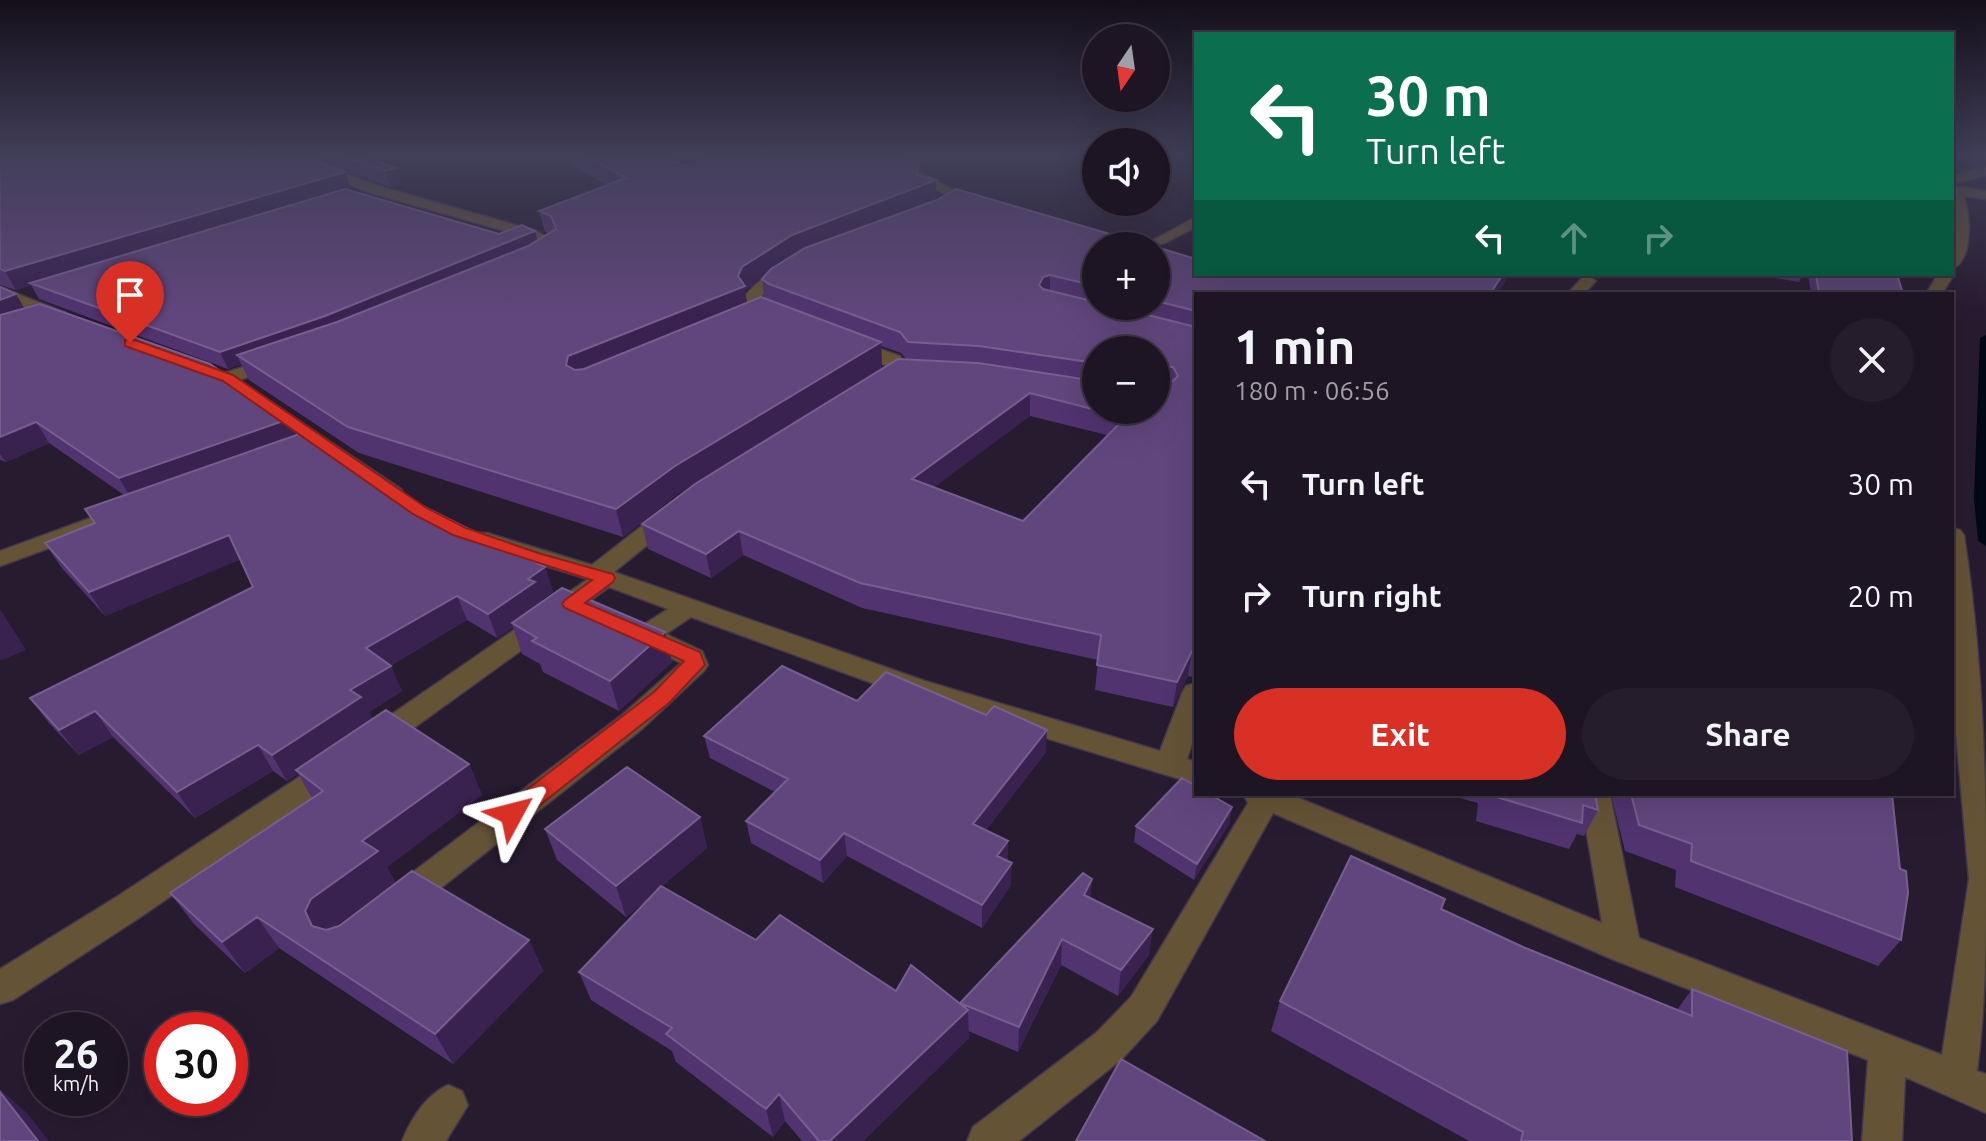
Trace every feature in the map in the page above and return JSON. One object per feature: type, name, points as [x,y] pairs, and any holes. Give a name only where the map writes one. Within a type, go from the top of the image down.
[{"type":"street","points":[[447,209],[549,241],[552,249],[548,253],[521,265]]},
{"type":"street","points":[[926,213],[934,209]]},
{"type":"street","points":[[1954,259],[1963,235],[1960,209]]},
{"type":"street","points":[[1170,235],[1194,222]]},
{"type":"street","points":[[792,322],[764,311],[753,303],[753,295],[766,282],[801,264]]},
{"type":"street","points":[[1577,292],[1588,281]]},
{"type":"street","points":[[9,295],[47,289]]},
{"type":"street","points":[[9,295],[77,324]]},
{"type":"street","points":[[737,322],[764,311]]},
{"type":"street","points":[[25,322],[51,314]]},
{"type":"street","points":[[832,337],[894,360],[904,371],[871,387]]},
{"type":"street","points":[[228,378],[283,358]]},
{"type":"street","points":[[200,368],[228,378],[419,511]]},
{"type":"street","points":[[290,453],[320,443]]},
{"type":"street","points":[[0,988],[584,609],[601,576],[690,500]]},
{"type":"street","points":[[0,559],[131,510]]},
{"type":"street","points":[[459,531],[531,557],[601,576],[915,688],[1183,768],[1194,705]]},
{"type":"street","points":[[987,1141],[1109,1046],[1144,1009],[1262,796],[1624,948],[1887,1050],[1972,1087],[1985,879],[1967,700],[1964,619],[1954,549]]},
{"type":"street","points":[[383,914],[632,722],[695,665],[693,657],[633,630],[686,608]]},
{"type":"street","points":[[1595,796],[1624,948]]},
{"type":"street","points":[[1882,1141],[1887,1050]]},
{"type":"street","points":[[422,1141],[448,1105]]},
{"type":"building","points":[[0,209],[217,209],[5,271],[0,269]]},
{"type":"building","points":[[277,209],[414,209],[499,234],[522,225],[535,231],[325,316],[220,352],[30,283]]},
{"type":"building","points":[[859,209],[792,235],[742,267],[738,276],[745,286],[568,356],[566,365],[575,370],[761,297],[881,342],[675,466],[616,509],[348,427],[237,355],[337,322],[528,246],[556,229],[551,216],[539,211]]},
{"type":"building","points":[[912,209],[1025,209],[1103,232],[1082,232],[1082,283],[1050,275],[1043,277],[1039,285],[1043,289],[1082,299],[1082,320],[1168,320],[1194,326],[1194,652],[1177,682],[1097,665],[1101,635],[860,583],[739,531],[706,554],[642,524],[695,484],[898,359],[978,363],[1082,379],[1082,406],[1030,393],[912,479],[1023,521],[1119,424],[1170,424],[1170,381],[1178,376],[1170,367],[1170,336],[1082,336],[1082,361],[979,346],[908,342],[900,332],[769,284],[762,279],[771,269],[805,248]]},
{"type":"building","points":[[1170,251],[1194,258],[1194,276],[1502,276],[1491,292],[1194,292],[1194,310],[1170,304]]},
{"type":"building","points":[[1816,276],[1898,276],[1902,292],[1819,292]]},
{"type":"building","points":[[0,287],[16,294],[0,300]]},
{"type":"building","points":[[40,304],[210,364],[289,419],[119,478],[36,422],[0,437],[0,315]]},
{"type":"building","points":[[308,431],[340,454],[337,459],[403,496],[545,567],[528,579],[535,582],[488,614],[457,596],[366,648],[391,666],[350,690],[361,697],[272,755],[258,745],[177,792],[95,711],[59,730],[30,698],[253,587],[229,535],[89,592],[45,543],[95,523],[85,509]]},
{"type":"building","points":[[562,588],[665,632],[610,681],[532,641],[537,638],[512,623]]},
{"type":"building","points":[[782,666],[857,701],[886,672],[986,715],[994,706],[1047,730],[973,824],[1008,841],[997,856],[1012,863],[982,905],[844,833],[820,860],[746,821],[788,779],[704,736]]},
{"type":"building","points":[[386,710],[469,764],[362,841],[378,851],[311,899],[305,911],[312,926],[326,930],[339,926],[412,871],[529,940],[435,1034],[257,917],[222,942],[170,893],[323,791],[296,770]]},
{"type":"building","points":[[627,767],[700,817],[616,886],[545,829]]},
{"type":"building","points":[[1182,778],[1194,785],[1194,796],[1213,796],[1232,807],[1197,864],[1136,826]]},
{"type":"building","points":[[1494,796],[1595,796],[1598,810],[1583,805],[1582,823]]},
{"type":"building","points":[[1632,796],[1892,796],[1900,869],[1906,871],[1908,893],[1901,940],[1691,861],[1692,844],[1639,825]]},
{"type":"building","points":[[1351,856],[1445,899],[1441,909],[1523,947],[1692,1016],[1692,989],[1847,1051],[1852,1141],[1521,1141],[1523,1132],[1280,1001]]},
{"type":"building","points":[[1083,873],[1092,879],[1084,895],[1153,929],[1121,970],[1062,939],[1019,1027],[960,1003]]},
{"type":"building","points":[[661,886],[756,940],[780,915],[896,991],[911,965],[968,1010],[830,1141],[819,1141],[779,1094],[766,1109],[666,1034],[672,1028],[579,972]]},
{"type":"building","points":[[1121,1059],[1265,1141],[1076,1141]]},
{"type":"building","points":[[0,1092],[38,1141],[0,1141]]},
{"type":"waterway","points":[[1986,338],[1981,498],[1986,541]]},
{"type":"route","points":[[130,343],[228,378],[419,511],[459,531],[531,557],[606,578],[571,604],[693,657],[695,665],[661,698],[512,814]]}]
